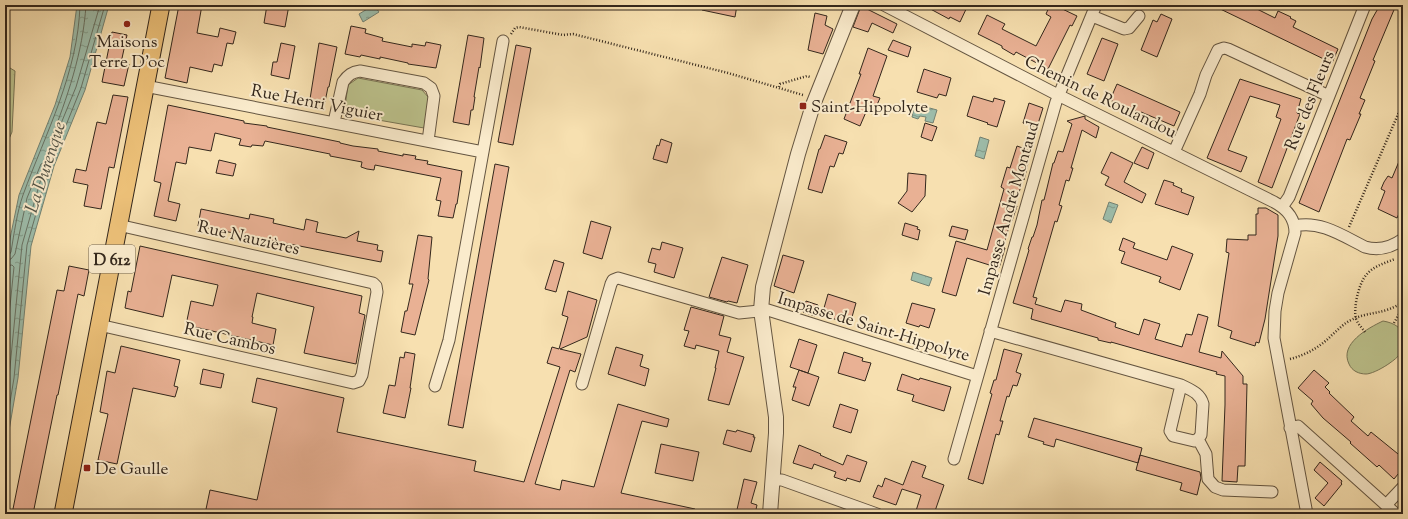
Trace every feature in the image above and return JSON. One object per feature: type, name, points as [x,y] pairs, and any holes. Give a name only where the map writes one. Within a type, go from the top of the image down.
[{"type":"main road","name":"D 612","points":[[63,514],[161,5]]},
{"type":"street","points":[[770,514],[776,418],[761,310],[762,293],[766,271],[815,98],[853,5]]},
{"type":"street","name":"Chemin de Roulandou","points":[[884,5],[1058,95],[1282,207],[1290,215],[1295,226]]},
{"type":"street","name":"Impasse André Montaud","points":[[954,459],[1058,95],[1096,5]]},
{"type":"street","name":"Rue des Fleurs","points":[[1282,207],[1289,197],[1365,5]]},
{"type":"street","points":[[1092,16],[1124,29],[1129,28],[1139,16]]},
{"type":"street","points":[[435,386],[449,340],[503,41]]},
{"type":"street","points":[[1174,152],[1200,94],[1206,75],[1218,50],[1220,49],[1228,49],[1330,96]]},
{"type":"street","points":[[334,122],[343,82],[355,71],[417,82],[428,85],[434,96],[428,141]]},
{"type":"street","name":"Rue Henri Viguier","points":[[145,86],[483,152]]},
{"type":"street","points":[[1307,514],[1274,338],[1275,311],[1282,275],[1293,242],[1295,226],[1304,224],[1318,225],[1371,249],[1383,248],[1399,242]]},
{"type":"street","name":"Rue Nauzières","points":[[118,225],[373,283],[376,286],[377,292],[362,376],[359,381],[353,383]]},
{"type":"street","points":[[582,384],[613,280],[618,278],[739,314],[761,310]]},
{"type":"street","name":"Impasse de Saint-Hippolyte","points":[[761,310],[768,310],[977,376]]},
{"type":"street","name":"Rue Cambos","points":[[99,325],[353,383]]},
{"type":"street","points":[[990,330],[1181,385],[1196,393],[1202,399],[1203,404],[1202,433],[1198,439],[1192,442],[1173,436],[1170,431],[1181,385]]},
{"type":"street","points":[[1290,428],[1298,426],[1396,514]]},
{"type":"street","points":[[1198,439],[1206,454],[1208,479],[1215,487],[1223,490],[1272,492]]},
{"type":"street","points":[[773,480],[782,480],[877,514]]},
{"type":"street","points":[[1386,505],[1403,487]]},
{"type":"path","points":[[503,41],[516,27],[563,36],[572,34],[677,60],[815,98]]},
{"type":"path","points":[[779,87],[780,84],[807,76],[822,80]]},
{"type":"path","points":[[1347,231],[1403,103]]},
{"type":"path","points":[[1365,332],[1356,318],[1356,304],[1362,281],[1370,271],[1397,256],[1399,242]]},
{"type":"path","points":[[1278,362],[1300,356],[1311,351],[1322,344],[1341,326],[1356,318],[1388,310],[1403,302]]},
{"type":"path","points":[[1394,323],[1403,302]]},
{"type":"green space","points":[[5,65],[15,71],[12,132],[5,148]]},
{"type":"green space","points":[[358,78],[422,90],[429,98],[424,128],[344,114],[348,85]]},
{"type":"green space","points":[[1383,321],[1394,324],[1400,329],[1403,336],[1403,349],[1401,353],[1393,361],[1375,371],[1366,374],[1356,372],[1349,364],[1347,357],[1351,343],[1363,332]]},
{"type":"water","name":"La Durenque","points":[[77,5],[109,5],[85,90],[54,166],[31,246],[18,378],[5,454],[5,263],[19,195],[55,105],[70,57]]},
{"type":"water","points":[[374,5],[379,12],[363,22],[359,14]]},
{"type":"water","points":[[915,104],[937,110],[933,123],[925,121],[926,117],[920,116],[918,119],[912,117]]},
{"type":"water","points":[[980,137],[989,140],[984,159],[975,156]]},
{"type":"water","points":[[1109,202],[1118,205],[1111,223],[1103,219]]},
{"type":"water","points":[[913,272],[932,278],[929,286],[911,280]]},
{"type":"building","points":[[179,5],[202,5],[197,33],[218,37],[220,28],[236,32],[233,44],[227,43],[222,66],[214,64],[212,72],[190,67],[187,83],[165,78]]},
{"type":"building","points":[[267,5],[289,5],[285,27],[264,23]]},
{"type":"building","points":[[703,5],[737,5],[735,17],[702,10]]},
{"type":"building","points":[[923,5],[968,5],[960,22],[950,17],[949,19]]},
{"type":"building","points":[[1050,5],[1054,5],[1077,16],[1072,26],[1070,25],[1048,69],[1016,52],[1014,55],[1002,48],[1002,46],[978,34],[987,15],[1005,24],[1002,29],[1036,46],[1051,17],[1046,14]]},
{"type":"building","points":[[1212,5],[1249,5],[1275,18],[1278,11],[1296,21],[1293,27],[1338,49],[1332,63]]},
{"type":"building","points":[[1380,5],[1396,5],[1373,60],[1375,61],[1360,98],[1365,100],[1359,114],[1361,114],[1350,140],[1347,139],[1319,212],[1299,203],[1372,19]]},
{"type":"building","points":[[861,6],[897,24],[893,33],[872,23],[868,32],[853,27]]},
{"type":"building","points":[[815,13],[827,16],[825,25],[833,29],[823,54],[808,50]]},
{"type":"building","points":[[1161,14],[1172,19],[1157,57],[1141,50],[1153,20],[1157,22]]},
{"type":"building","points":[[351,26],[366,29],[365,33],[383,38],[382,41],[412,47],[412,44],[425,46],[426,42],[441,45],[436,68],[408,64],[380,57],[380,59],[361,55],[360,57],[345,54]]},
{"type":"building","points":[[112,32],[127,35],[121,63],[129,64],[124,86],[102,82]]},
{"type":"building","points":[[468,35],[484,38],[473,110],[471,110],[469,125],[453,122]]},
{"type":"building","points":[[1102,38],[1118,44],[1104,81],[1087,74]]},
{"type":"building","points":[[893,40],[911,47],[908,57],[888,50]]},
{"type":"building","points":[[281,43],[295,46],[289,79],[271,75],[273,62],[277,62]]},
{"type":"building","points":[[319,43],[337,47],[325,102],[310,99]]},
{"type":"building","points":[[516,45],[531,48],[513,145],[498,142]]},
{"type":"building","points":[[868,48],[887,56],[873,96],[880,98],[873,114],[866,112],[860,126],[844,119],[861,74],[859,74]]},
{"type":"building","points":[[924,69],[951,78],[946,96],[939,94],[937,98],[917,92]]},
{"type":"building","points":[[1240,79],[1301,99],[1297,113],[1300,114],[1272,188],[1258,182],[1281,119],[1276,117],[1280,105],[1250,96],[1228,150],[1247,157],[1241,172],[1207,158]]},
{"type":"building","points":[[1117,84],[1180,112],[1174,126],[1110,100]]},
{"type":"building","points":[[113,95],[128,97],[114,168],[109,167],[101,209],[84,206],[88,185],[73,182],[76,169],[86,171],[97,122],[106,124]]},
{"type":"building","points":[[973,96],[993,102],[994,98],[1005,101],[997,127],[967,116]]},
{"type":"building","points":[[1029,103],[1043,108],[1037,127],[1023,123]]},
{"type":"building","points":[[168,105],[353,146],[378,149],[378,151],[403,156],[403,154],[416,156],[415,159],[428,161],[427,164],[462,171],[457,204],[453,218],[438,216],[441,201],[436,200],[441,178],[375,165],[374,170],[367,169],[361,167],[362,162],[265,141],[263,146],[252,145],[251,147],[239,145],[241,139],[215,133],[211,151],[189,147],[186,164],[176,162],[168,201],[180,204],[176,221],[154,216],[161,183],[154,181]]},
{"type":"building","points":[[1085,116],[1085,119],[1099,127],[1096,138],[1082,130],[1071,168],[1073,168],[1069,181],[1066,180],[1059,205],[1062,206],[1057,222],[1055,221],[1033,297],[1037,298],[1035,304],[1061,312],[1065,300],[1082,304],[1081,310],[1116,323],[1115,327],[1139,335],[1144,319],[1160,324],[1155,339],[1182,347],[1186,334],[1192,335],[1198,314],[1208,317],[1199,352],[1221,358],[1222,351],[1243,376],[1243,384],[1247,384],[1245,466],[1238,466],[1237,482],[1222,481],[1225,376],[1216,374],[1217,372],[1111,342],[1098,340],[1098,338],[1031,319],[1033,309],[1013,303],[1029,250],[1028,249],[1037,225],[1042,200],[1044,200],[1053,163],[1058,151],[1063,152],[1072,124],[1067,121]]},
{"type":"building","points":[[925,123],[937,127],[932,141],[921,137]]},
{"type":"building","points":[[825,135],[847,142],[843,154],[839,153],[834,167],[830,166],[822,193],[808,189],[819,149]]},
{"type":"building","points":[[661,139],[672,143],[667,163],[653,159],[657,145],[659,146]]},
{"type":"building","points":[[1017,146],[1031,151],[1024,180],[1023,179],[1015,206],[1017,206],[1003,247],[1005,248],[999,268],[967,258],[956,296],[942,292],[956,241],[987,250],[1004,189],[1001,187],[1007,167],[1010,168]]},
{"type":"building","points":[[1142,147],[1154,153],[1148,169],[1134,163]]},
{"type":"building","points":[[1111,152],[1133,163],[1124,182],[1146,194],[1142,203],[1105,185],[1109,177],[1101,173]]},
{"type":"building","points":[[1403,152],[1403,205],[1397,218],[1378,209],[1385,191],[1381,189],[1384,182],[1388,176],[1392,178]]},
{"type":"building","points":[[219,160],[236,164],[233,176],[216,173]]},
{"type":"building","points":[[495,164],[509,167],[463,428],[448,425]]},
{"type":"building","points":[[908,173],[926,175],[925,196],[912,212],[898,203],[907,191]]},
{"type":"building","points":[[1164,180],[1174,183],[1173,185],[1182,189],[1181,192],[1194,197],[1188,215],[1155,204]]},
{"type":"building","points":[[1258,208],[1266,208],[1278,215],[1278,236],[1265,319],[1259,343],[1256,342],[1255,346],[1230,338],[1232,331],[1218,326],[1229,253],[1226,252],[1227,239],[1248,240],[1248,235],[1256,235],[1256,214],[1258,214]]},
{"type":"building","points":[[201,209],[249,219],[250,214],[274,219],[273,223],[304,230],[306,219],[318,222],[316,232],[346,238],[359,231],[357,241],[378,245],[377,250],[383,251],[381,262],[198,226]]},
{"type":"building","points":[[591,221],[611,227],[602,259],[583,253]]},
{"type":"building","points":[[905,223],[918,227],[917,229],[920,230],[918,240],[902,235]]},
{"type":"building","points":[[952,226],[968,230],[965,240],[949,236]]},
{"type":"building","points":[[418,235],[432,237],[429,280],[415,335],[401,332],[405,311],[407,311],[413,284],[409,284]]},
{"type":"building","points":[[1123,238],[1135,243],[1133,248],[1167,260],[1172,246],[1193,254],[1180,290],[1159,282],[1161,277],[1121,263],[1125,252],[1119,250]]},
{"type":"building","points":[[662,242],[683,248],[674,278],[654,272],[656,264],[648,262],[652,248],[660,250]]},
{"type":"building","points":[[140,246],[362,296],[359,313],[365,315],[356,364],[304,353],[314,307],[257,293],[252,323],[276,329],[273,345],[186,325],[191,301],[213,306],[218,285],[172,275],[163,317],[125,308],[128,291],[131,292]]},
{"type":"building","points":[[783,255],[804,261],[794,293],[774,286]]},
{"type":"building","points":[[722,257],[748,265],[737,303],[709,297]]},
{"type":"building","points":[[554,260],[564,263],[556,292],[545,289]]},
{"type":"building","points":[[69,266],[89,270],[84,296],[78,294],[33,514],[12,514],[57,290],[64,291]]},
{"type":"building","points":[[568,291],[597,300],[587,337],[560,349],[581,354],[575,372],[570,370],[535,484],[560,490],[562,480],[594,487],[618,404],[669,419],[667,427],[642,421],[621,493],[695,509],[695,514],[205,514],[210,490],[257,500],[277,408],[252,402],[257,378],[344,398],[337,432],[476,461],[474,471],[524,482],[560,367],[547,363],[552,347],[559,349],[568,317],[562,315]]},
{"type":"building","points":[[828,294],[856,303],[850,324],[822,315]]},
{"type":"building","points":[[806,301],[818,305],[815,316],[803,312]]},
{"type":"building","points":[[912,303],[935,309],[929,328],[906,323]]},
{"type":"building","points":[[691,307],[724,316],[719,335],[731,338],[727,352],[744,357],[729,405],[708,400],[719,351],[696,345],[695,349],[684,346],[689,331],[684,330]]},
{"type":"building","points":[[799,339],[817,345],[808,373],[790,367]]},
{"type":"building","points":[[121,346],[180,360],[174,386],[178,387],[175,397],[133,388],[117,464],[98,460],[108,414],[100,412],[107,371],[115,373]]},
{"type":"building","points":[[616,347],[643,355],[640,366],[649,369],[645,386],[608,374]]},
{"type":"building","points":[[1004,349],[1022,354],[1016,372],[1021,374],[1017,386],[1013,385],[1009,397],[1007,396],[1000,421],[1003,421],[999,435],[996,434],[983,484],[968,479],[992,394],[990,393],[994,380],[996,380]]},
{"type":"building","points":[[405,352],[415,354],[411,388],[405,418],[383,413],[389,385],[395,386],[400,357],[404,358]]},
{"type":"building","points":[[844,352],[863,358],[862,361],[871,363],[865,381],[838,373]]},
{"type":"building","points":[[203,369],[224,374],[221,388],[200,384]]},
{"type":"building","points":[[799,370],[819,377],[809,406],[792,400],[796,387],[793,387]]},
{"type":"building","points":[[1314,370],[1329,383],[1325,387],[1330,392],[1329,393],[1354,417],[1351,421],[1368,436],[1371,432],[1403,458],[1403,468],[1394,479],[1379,465],[1377,467],[1323,418],[1311,404],[1313,401],[1298,388]]},
{"type":"building","points":[[902,374],[919,380],[920,378],[951,387],[944,411],[912,401],[914,395],[897,390]]},
{"type":"building","points":[[840,404],[858,410],[851,433],[833,427]]},
{"type":"building","points":[[1034,418],[1142,448],[1138,463],[1056,439],[1054,447],[1043,444],[1044,442],[1028,437]]},
{"type":"building","points":[[727,430],[736,432],[737,430],[754,435],[753,437],[755,437],[751,452],[723,444]]},
{"type":"building","points":[[661,444],[699,452],[693,481],[655,473]]},
{"type":"building","points":[[799,445],[843,465],[847,455],[867,462],[860,482],[847,478],[846,481],[834,477],[836,472],[814,464],[812,469],[793,463]]},
{"type":"building","points":[[1140,455],[1200,472],[1201,478],[1197,495],[1180,490],[1182,483],[1136,470]]},
{"type":"building","points":[[912,461],[926,466],[922,477],[944,485],[934,514],[915,514],[921,495],[902,489],[896,505],[873,497],[878,485],[882,487],[885,478],[903,485]]},
{"type":"building","points":[[1320,462],[1342,481],[1342,484],[1324,506],[1315,498],[1328,483],[1314,470]]},
{"type":"building","points":[[744,479],[757,482],[751,503],[757,505],[755,514],[736,514]]},
{"type":"place","name":"Maisons Terre D'oc","points":[[127,24]]},
{"type":"place","name":"Saint-Hippolyte","points":[[803,106]]},
{"type":"place","name":"De Gaulle","points":[[87,468]]}]
